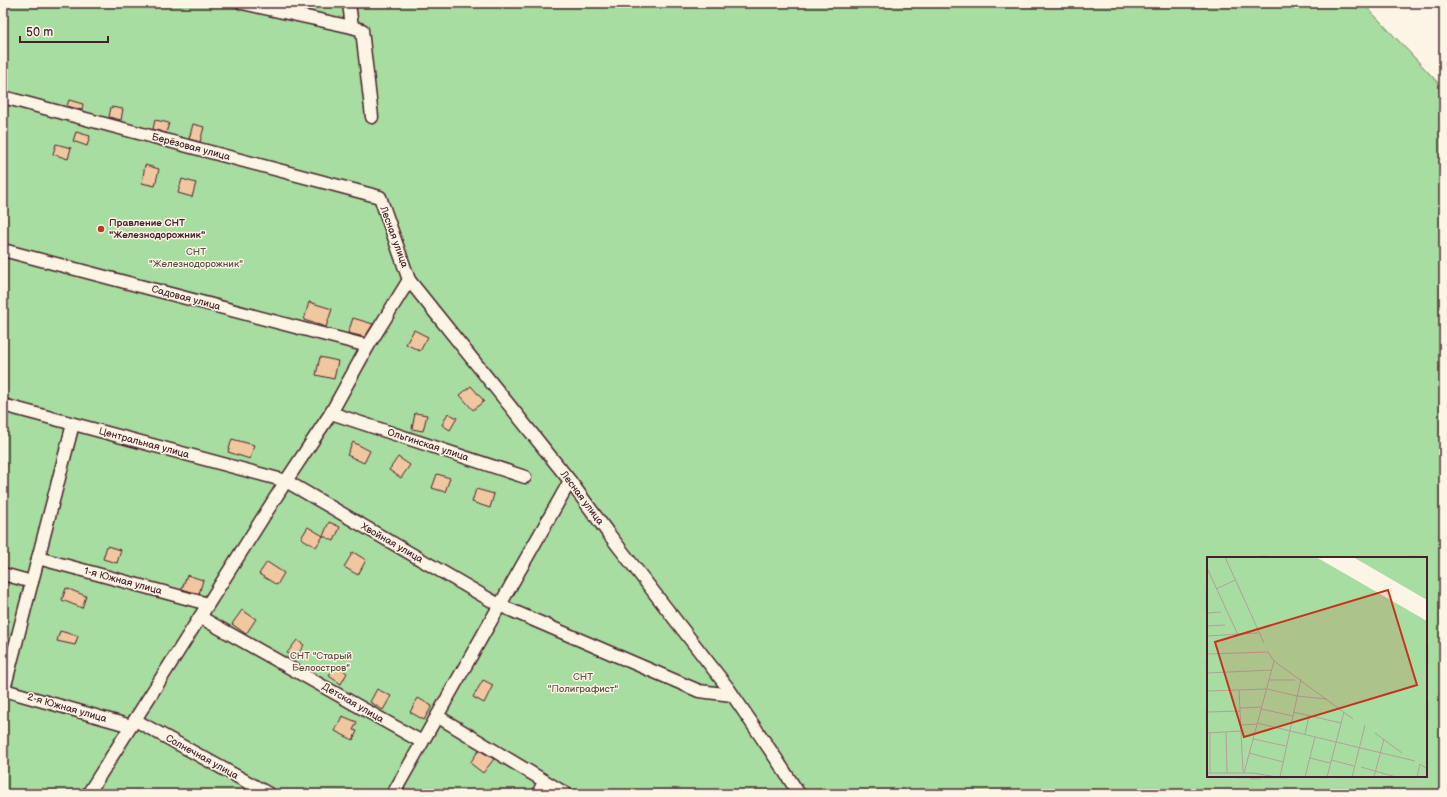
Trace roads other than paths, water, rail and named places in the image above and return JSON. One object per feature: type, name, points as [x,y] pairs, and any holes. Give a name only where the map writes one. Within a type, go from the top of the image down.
[{"type":"street","points":[[242,3],[362,30],[372,117]]},
{"type":"street","points":[[349,3],[352,27]]},
{"type":"street","name":"Берёзовая улица","points":[[3,97],[380,197]]},
{"type":"street","name":"Лесная улица","points":[[380,197],[409,280],[570,481],[732,695],[799,794]]},
{"type":"street","name":"Садовая улица","points":[[3,250],[368,346]]},
{"type":"street","points":[[88,794],[286,481],[331,413],[368,346],[409,280]]},
{"type":"street","name":"Центральная улица","points":[[3,405],[286,481]]},
{"type":"street","name":"Ольгинская улица","points":[[331,413],[525,477]]},
{"type":"street","points":[[3,692],[73,424]]},
{"type":"street","name":"Хвойная улица","points":[[286,481],[499,605],[699,691],[732,695]]},
{"type":"street","points":[[394,794],[570,481]]},
{"type":"street","name":"1-я Южная улица","points":[[38,558],[208,604]]},
{"type":"street","points":[[3,574],[32,582]]},
{"type":"street","name":"Детская улица","points":[[200,617],[422,742]]},
{"type":"street","name":"2-я Южная улица","points":[[3,692],[133,723]]},
{"type":"street","points":[[437,716],[566,794]]},
{"type":"street","name":"Солнечная улица","points":[[133,723],[269,794]]},
{"type":"street","points":[[538,794],[544,782]]},
{"type":"place","name":"Правление СНТ \"Железнодорожник\"","points":[[101,229]]},
{"type":"park label","name":"СНТ \"Железнодорожник\"","points":[[196,258]]},
{"type":"park label","name":"СНТ \"Старый Белоостров\"","points":[[321,662]]},
{"type":"park label","name":"СНТ \"Полиграфист\"","points":[[583,682]]}]
